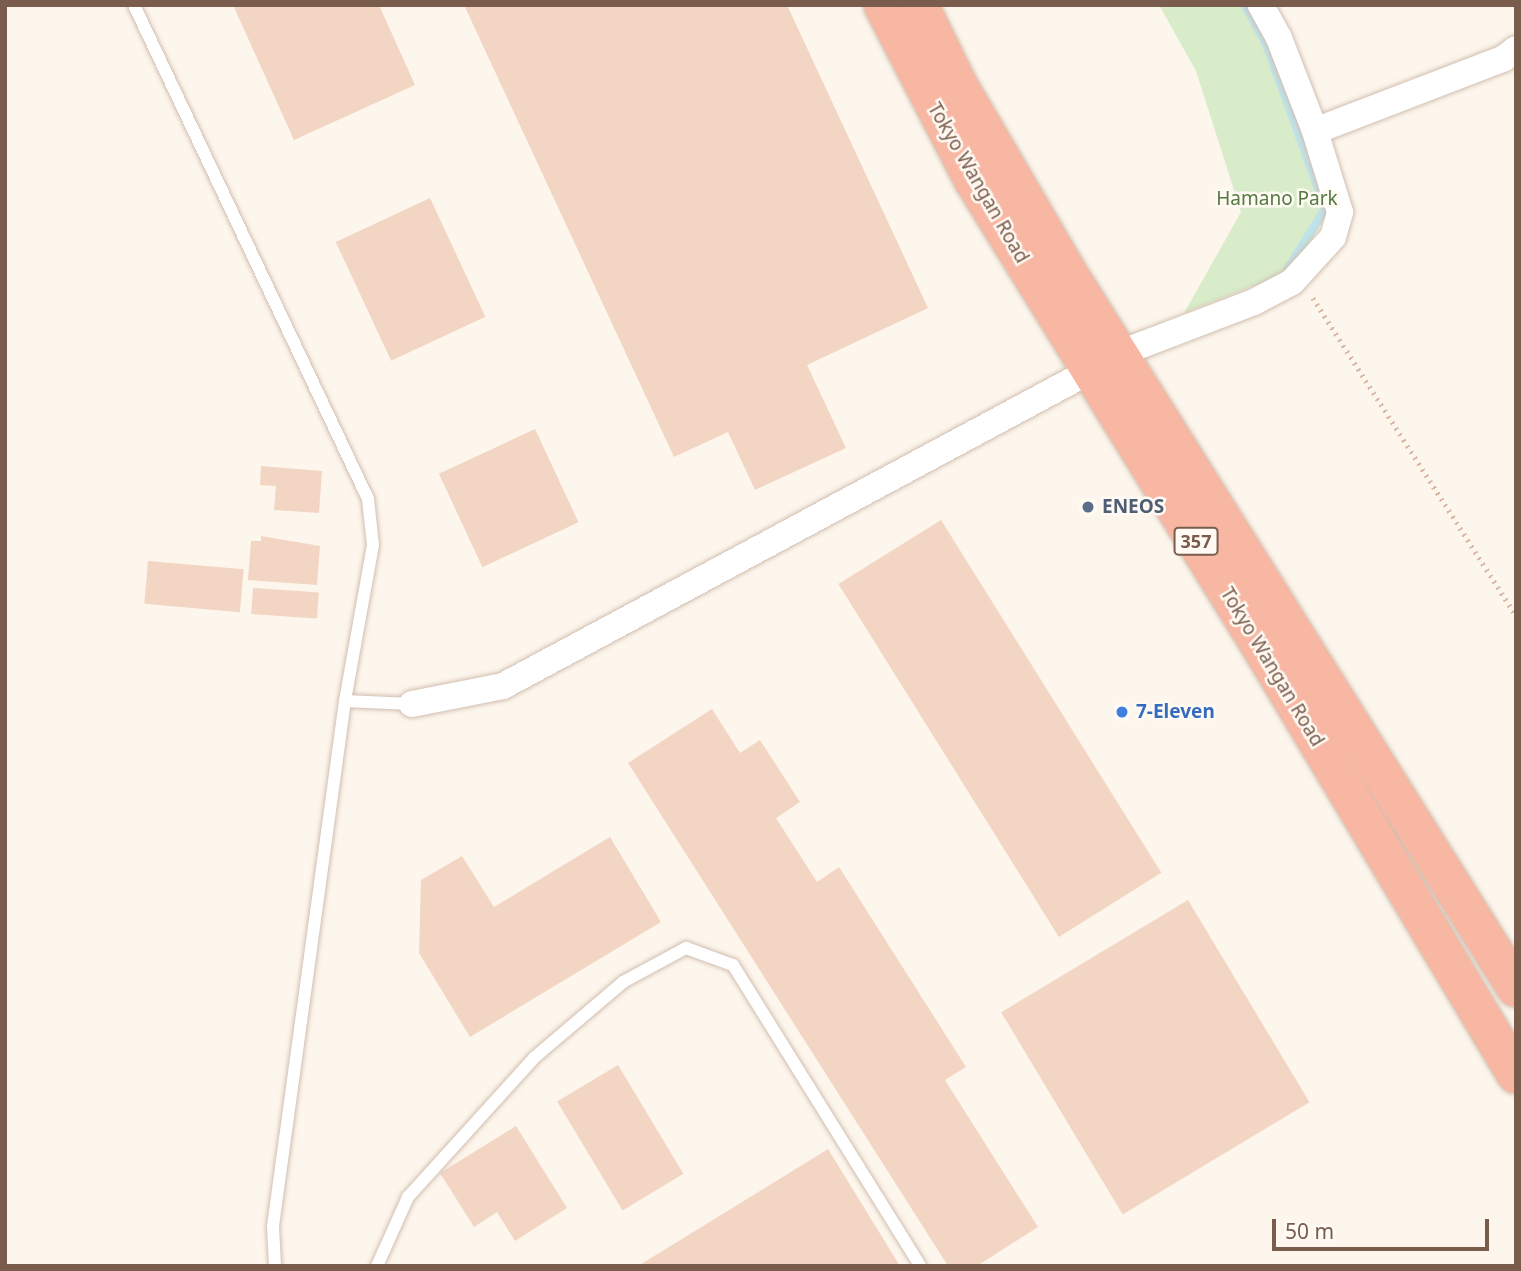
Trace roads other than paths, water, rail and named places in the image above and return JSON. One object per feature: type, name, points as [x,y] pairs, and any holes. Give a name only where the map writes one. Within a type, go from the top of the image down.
[{"type":"highway","name":"Tokyo Wangan Road","points":[[883,5],[974,181],[1104,362],[1516,988]]},
{"type":"highway","name":"Tokyo Wangan Road","points":[[919,5],[1104,362],[1264,650],[1516,1074]]},
{"type":"street","points":[[412,704],[503,686],[1104,362],[1254,302],[1299,277],[1333,237],[1340,212],[1315,131],[1279,38],[1261,5]]},
{"type":"street","points":[[1315,131],[1503,59],[1516,49]]},
{"type":"lane","points":[[134,5],[368,499],[373,545],[345,701],[273,1226],[275,1266]]},
{"type":"lane","points":[[345,701],[412,704]]},
{"type":"lane","points":[[377,1266],[408,1197],[535,1056],[623,982],[686,948],[733,965],[919,1266]]},
{"type":"waterway","points":[[1245,5],[1266,44],[1325,208],[1287,269]]},
{"type":"place","name":"ENEOS","points":[[1088,507]]},
{"type":"place","name":"7-Eleven","points":[[1122,712]]},
{"type":"park label","name":"Hamano Park","points":[[1277,199]]}]
